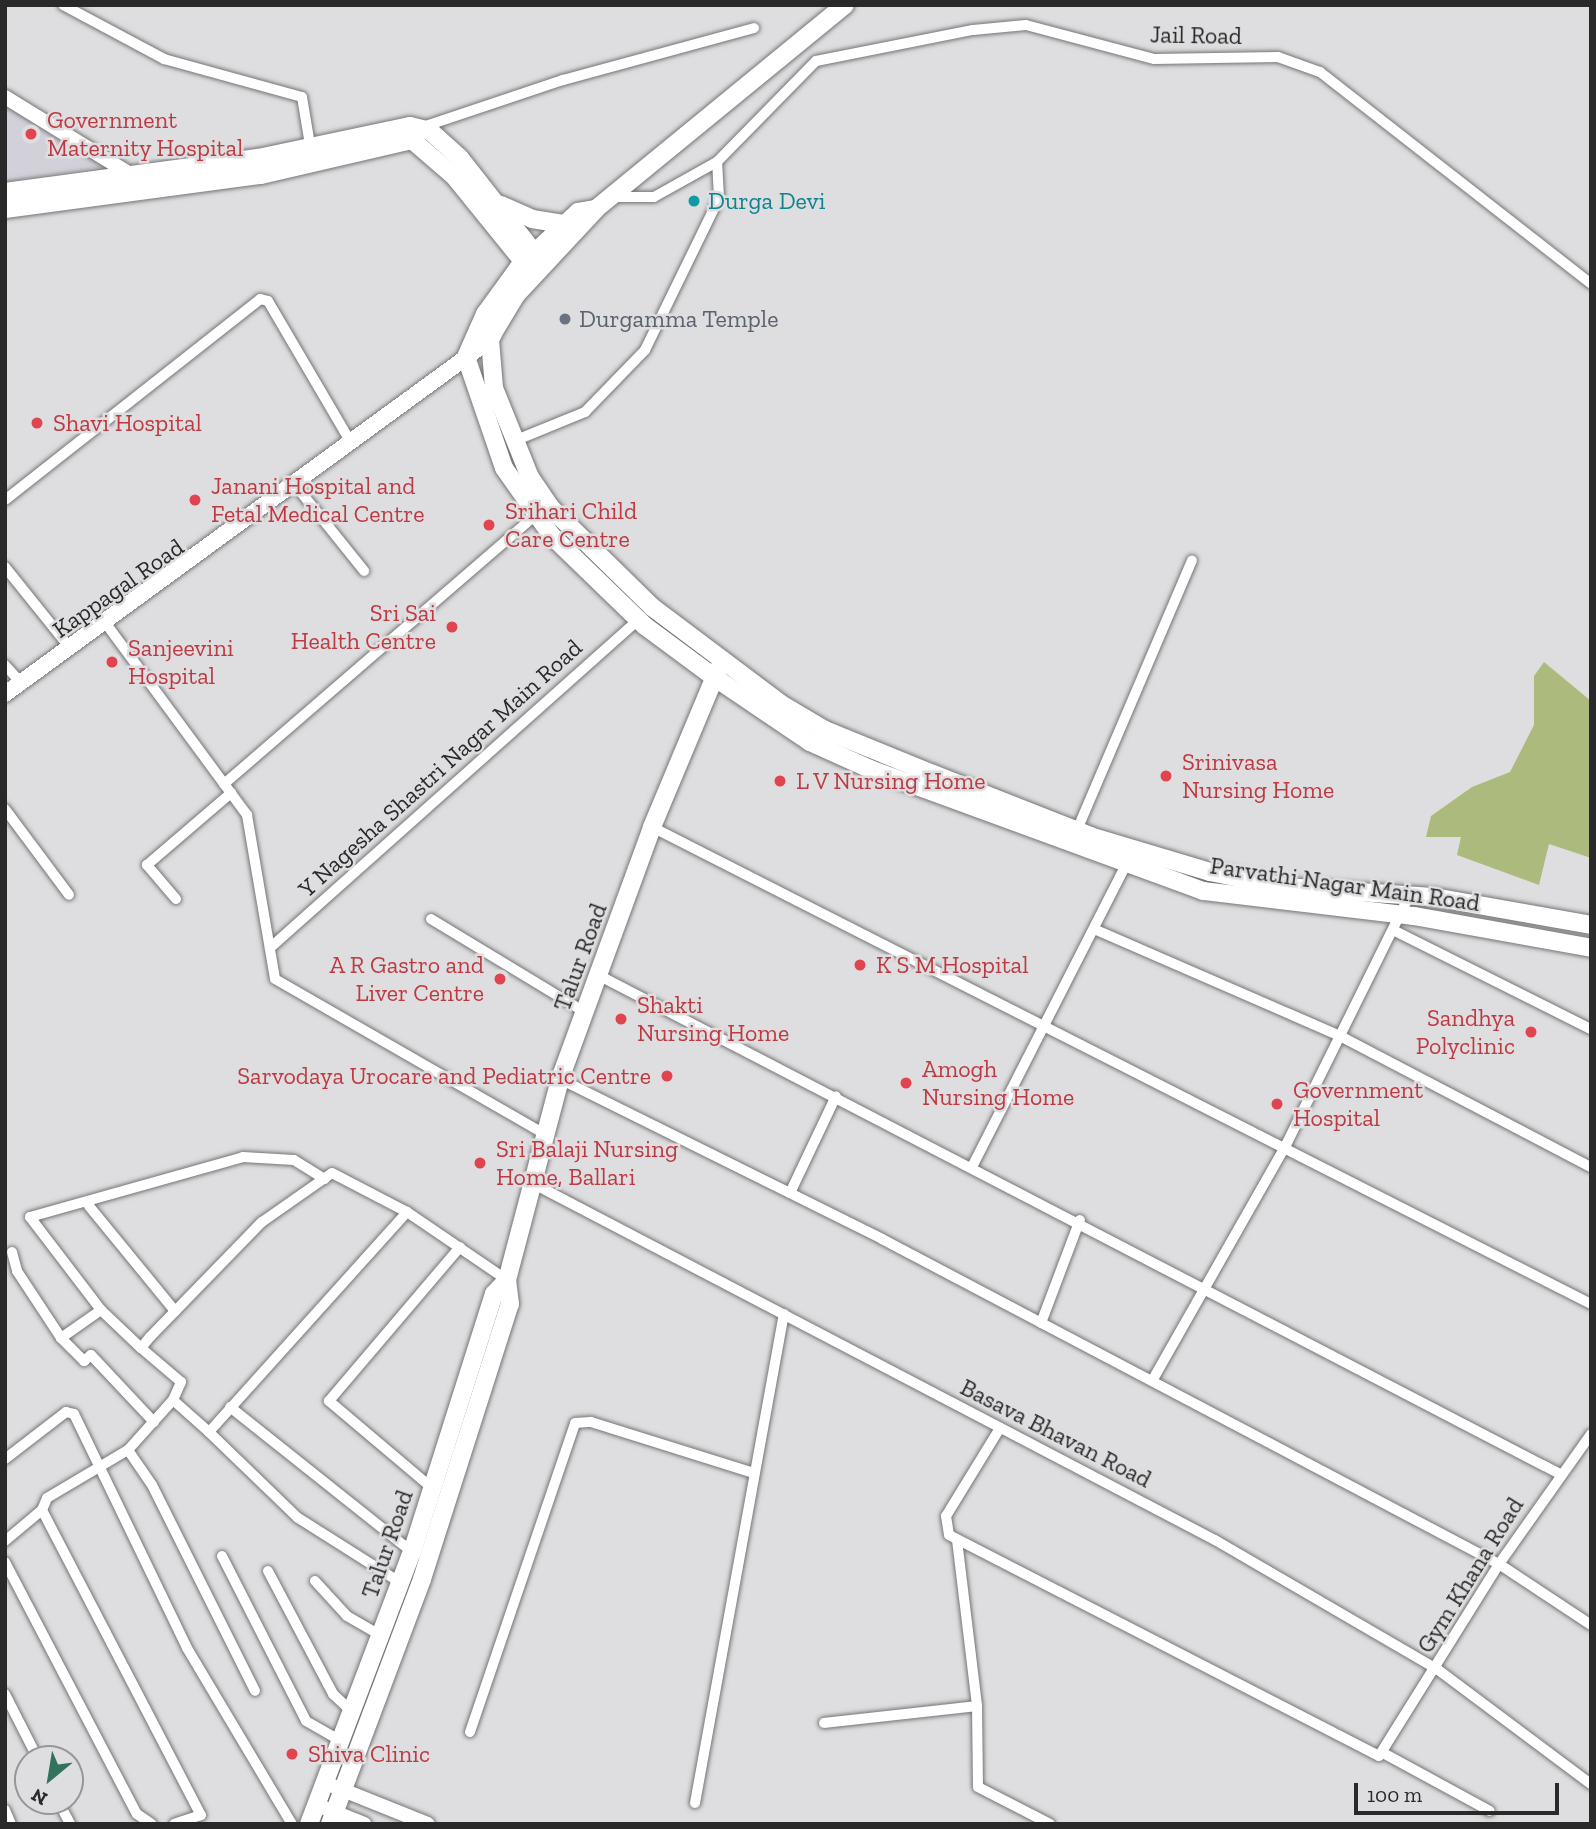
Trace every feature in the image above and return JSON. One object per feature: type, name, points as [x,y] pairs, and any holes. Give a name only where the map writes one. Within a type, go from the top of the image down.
[{"type":"main road","points":[[489,340],[534,263],[564,224],[617,197],[845,5]]},
{"type":"main road","points":[[5,192],[129,173],[258,158],[391,126],[420,128],[444,142],[501,205],[534,263]]},
{"type":"main road","points":[[5,209],[284,172],[412,140],[443,164],[534,263]]},
{"type":"main road","points":[[501,205],[532,219],[564,224]]},
{"type":"main road","points":[[466,357],[485,314],[534,263],[596,209]]},
{"type":"main road","name":"Parvathi Nagar Main Road","points":[[489,340],[494,388],[514,441],[530,477],[575,537],[724,660],[781,704],[825,730],[1077,830],[1223,875],[1409,896],[1591,925]]},
{"type":"main road","name":"Kappagal Road","points":[[5,694],[107,625],[489,340]]},
{"type":"main road","name":"Parvathi Nagar Main Road","points":[[466,357],[504,468],[536,515],[639,619],[714,677],[810,742],[1126,865],[1235,897],[1591,948]]},
{"type":"main road","name":"Talur Road","points":[[333,1818],[346,1790],[510,1304],[507,1280],[534,1184],[543,1133],[560,1079],[600,976],[652,827],[714,677],[724,660]]},
{"type":"main road","name":"Talur Road","points":[[309,1824],[412,1552],[494,1294],[507,1280]]},
{"type":"street","points":[[63,5],[164,59],[302,97],[310,145]]},
{"type":"street","name":"Jail Road","points":[[617,197],[654,197],[717,162],[810,64],[973,30],[1026,25],[1154,59],[1278,57],[1320,72],[1362,99],[1591,284]]},
{"type":"street","points":[[420,128],[563,80],[754,28]]},
{"type":"street","points":[[5,97],[153,188]]},
{"type":"street","points":[[514,441],[585,412],[645,350],[719,198],[717,162]]},
{"type":"street","points":[[5,500],[260,299],[268,301],[352,444]]},
{"type":"street","points":[[296,486],[364,571]]},
{"type":"street","points":[[176,899],[147,865],[228,788],[536,515]]},
{"type":"street","points":[[1077,830],[1192,560]]},
{"type":"street","points":[[5,567],[71,649]]},
{"type":"street","name":"Y Nagesha Shastri Nagar Main Road","points":[[270,948],[639,619]]},
{"type":"street","points":[[107,625],[247,815],[275,979],[543,1133]]},
{"type":"street","points":[[5,665],[21,683]]},
{"type":"street","points":[[5,809],[69,895]]},
{"type":"street","points":[[652,827],[1591,1304]]},
{"type":"street","points":[[972,1165],[1126,865]]},
{"type":"street","points":[[1152,1381],[1284,1149],[1409,896]]},
{"type":"street","points":[[431,919],[586,1013]]},
{"type":"street","points":[[1395,922],[1591,1029]]},
{"type":"street","points":[[1094,929],[1340,1036],[1591,1167]]},
{"type":"street","points":[[600,976],[1080,1220],[1560,1474]]},
{"type":"street","points":[[560,1079],[1041,1323],[1499,1564],[1591,1625]]},
{"type":"street","points":[[790,1194],[836,1096]]},
{"type":"street","points":[[5,1541],[43,1510],[47,1497],[128,1450],[173,1400],[181,1381],[101,1310],[30,1217],[89,1206],[243,1157],[294,1160],[324,1179]]},
{"type":"street","points":[[141,1348],[262,1222],[332,1174],[407,1212],[507,1280]]},
{"type":"street","name":"Basava Bhavan Road","points":[[534,1184],[1215,1540],[1437,1669],[1544,1743],[1568,1763]]},
{"type":"street","points":[[89,1206],[175,1311]]},
{"type":"street","points":[[209,1432],[407,1212]]},
{"type":"street","points":[[1041,1323],[1080,1220]]},
{"type":"street","points":[[432,1488],[329,1401],[460,1247]]},
{"type":"street","points":[[12,1252],[17,1272],[61,1338],[84,1361],[91,1354],[154,1422]]},
{"type":"street","points":[[61,1338],[101,1310]]},
{"type":"street","points":[[695,1803],[783,1314]]},
{"type":"street","points":[[173,1400],[298,1518],[401,1583]]},
{"type":"street","points":[[230,1407],[412,1552]]},
{"type":"street","points":[[5,1459],[69,1411],[103,1465],[187,1648],[292,1824]]},
{"type":"street","points":[[470,1732],[575,1423],[591,1422],[754,1472]]},
{"type":"street","points":[[1000,1428],[943,1523],[957,1540],[1385,1754],[1490,1811]]},
{"type":"street","name":"Gym Khana Road","points":[[1385,1754],[1499,1564],[1560,1474],[1591,1434]]},
{"type":"street","points":[[128,1450],[152,1485],[255,1691]]},
{"type":"street","points":[[43,1510],[201,1815],[174,1824]]},
{"type":"street","points":[[957,1540],[976,1706],[978,1787],[1050,1824]]},
{"type":"street","points":[[222,1556],[306,1721],[341,1741]]},
{"type":"street","points":[[5,1562],[137,1814],[152,1824]]},
{"type":"street","points":[[268,1571],[333,1694],[352,1712]]},
{"type":"street","points":[[315,1581],[347,1616],[382,1636]]},
{"type":"street","points":[[5,1694],[30,1745]]},
{"type":"street","points":[[824,1723],[976,1706]]},
{"type":"street","points":[[1568,1763],[1591,1773]]},
{"type":"street","points":[[1568,1763],[1591,1784]]},
{"type":"street","points":[[325,1783],[428,1824]]},
{"type":"street","points":[[317,1805],[333,1818],[364,1824]]},
{"type":"street","points":[[5,1811],[11,1824]]},
{"type":"shaded area","name":"Government Maternity Hospital","points":[[5,102],[106,166],[5,182]]},
{"type":"green space","points":[[1544,662],[1591,701],[1591,858],[1549,844],[1539,885],[1457,855],[1461,837],[1426,837],[1431,816],[1472,787],[1510,772],[1534,725],[1534,676]]},
{"type":"place","name":"Government Maternity Hospital","points":[[31,134]]},
{"type":"place","name":"Durga Devi","points":[[694,201]]},
{"type":"place","name":"Durgamma Temple","points":[[565,319]]},
{"type":"place","name":"Shavi Hospital","points":[[37,423]]},
{"type":"place","name":"Janani Hospital and Fetal Medical Centre","points":[[195,500]]},
{"type":"place","name":"Srihari Child Care Centre","points":[[489,525]]},
{"type":"place","name":"Sri Sai Health Centre","points":[[452,627]]},
{"type":"place","name":"Sanjeevini Hospital","points":[[112,662]]},
{"type":"place","name":"Srinivasa Nursing Home","points":[[1166,776]]},
{"type":"place","name":"L V Nursing Home","points":[[780,781]]},
{"type":"place","name":"K S M Hospital","points":[[860,965]]},
{"type":"place","name":"A R Gastro and Liver Centre","points":[[500,979]]},
{"type":"place","name":"Shakti Nursing Home","points":[[621,1019]]},
{"type":"place","name":"Sandhya Polyclinic","points":[[1531,1032]]},
{"type":"place","name":"Sarvodaya Urocare and Pediatric Centre","points":[[667,1076]]},
{"type":"place","name":"Amogh Nursing Home","points":[[906,1083]]},
{"type":"place","name":"Government Hospital","points":[[1277,1104]]},
{"type":"place","name":"Sri Balaji Nursing Home, Ballari","points":[[480,1163]]},
{"type":"place","name":"Shiva Clinic","points":[[292,1754]]}]
